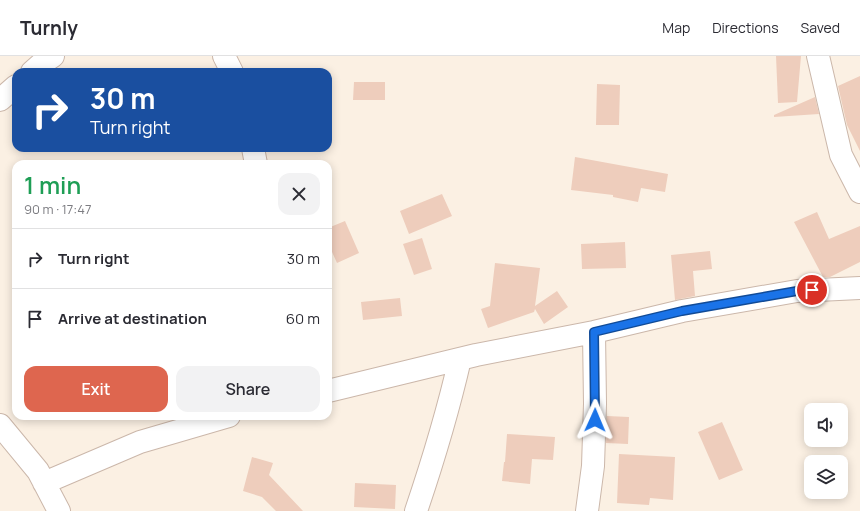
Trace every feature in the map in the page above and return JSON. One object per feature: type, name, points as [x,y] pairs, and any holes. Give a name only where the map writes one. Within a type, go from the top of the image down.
[{"type":"street","points":[[36,68],[53,56]]},
{"type":"street","points":[[224,56],[230,68]]},
{"type":"street","points":[[818,56],[841,155],[860,192]]},
{"type":"street","points":[[0,100],[12,90]]},
{"type":"street","points":[[332,390],[460,359],[594,332],[682,311],[797,291],[860,288]]},
{"type":"street","points":[[587,511],[593,466],[595,404],[594,332]]},
{"type":"street","points":[[416,511],[447,412],[460,359]]},
{"type":"street","points":[[44,483],[140,442],[214,420]]},
{"type":"street","points":[[0,425],[38,471],[59,511]]},
{"type":"building","points":[[776,56],[801,56],[797,102],[778,103]]},
{"type":"building","points":[[860,76],[860,151],[847,125],[838,86]]},
{"type":"building","points":[[354,82],[385,82],[385,100],[353,100]]},
{"type":"building","points":[[597,84],[620,85],[619,125],[596,125]]},
{"type":"building","points":[[815,97],[819,114],[774,117],[774,115]]},
{"type":"building","points":[[575,157],[668,174],[665,192],[641,188],[638,202],[613,197],[613,195],[571,190]]},
{"type":"building","points":[[442,194],[452,216],[409,234],[400,211]]},
{"type":"building","points":[[817,212],[829,239],[860,226],[860,262],[830,277],[823,277],[794,222]]},
{"type":"building","points":[[345,221],[359,253],[337,263],[332,252],[332,226]]},
{"type":"building","points":[[422,238],[432,269],[414,275],[403,244]]},
{"type":"building","points":[[625,242],[626,268],[582,269],[581,244]]},
{"type":"building","points":[[710,251],[712,269],[693,271],[695,296],[675,300],[671,255]]},
{"type":"building","points":[[495,263],[540,268],[535,306],[557,291],[568,307],[544,324],[535,309],[534,312],[488,328],[481,309],[490,306]]},
{"type":"building","points":[[400,298],[402,316],[363,320],[361,302]]},
{"type":"building","points":[[607,416],[629,417],[628,444],[606,443]]},
{"type":"building","points":[[722,422],[743,470],[719,480],[698,432]]},
{"type":"building","points":[[507,434],[555,437],[553,460],[532,459],[530,484],[502,481]]},
{"type":"building","points":[[619,454],[675,457],[673,500],[650,498],[649,505],[617,503]]},
{"type":"building","points":[[252,457],[273,463],[269,475],[303,511],[276,511],[262,497],[243,491]]},
{"type":"building","points":[[355,483],[396,485],[395,509],[354,507]]},
{"type":"route","points":[[595,420],[594,332],[682,311],[797,291],[812,290]]}]
